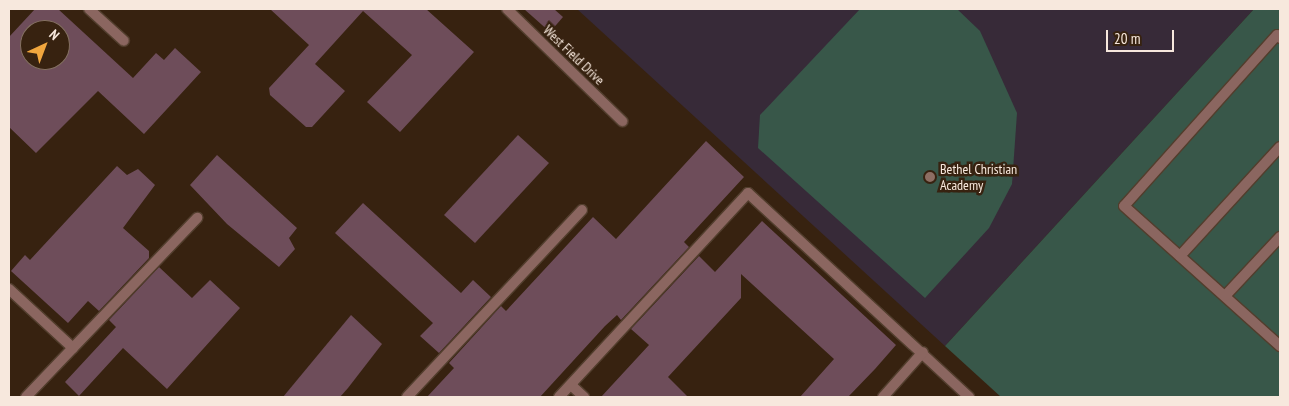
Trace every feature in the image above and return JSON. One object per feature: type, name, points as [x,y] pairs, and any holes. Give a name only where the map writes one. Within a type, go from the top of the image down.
[{"type":"street","points":[[89,9],[124,41]]},
{"type":"street","name":"West Field Drive","points":[[507,9],[622,121]]},
{"type":"street","points":[[1280,38],[1277,35],[1124,206],[1280,346]]},
{"type":"street","points":[[1180,256],[1280,146]]},
{"type":"street","points":[[559,397],[748,193],[923,352],[969,397]]},
{"type":"street","points":[[407,397],[582,210]]},
{"type":"street","points":[[26,397],[197,218]]},
{"type":"street","points":[[1225,296],[1280,237]]},
{"type":"street","points":[[9,288],[73,348]]},
{"type":"street","points":[[883,397],[923,352]]},
{"type":"street","points":[[570,385],[584,397]]},
{"type":"shaded area","name":"Bethel Christian Academy","points":[[577,9],[1254,9],[945,346]]},
{"type":"green space","points":[[860,9],[957,9],[980,31],[1017,113],[1012,184],[989,228],[925,298],[758,148],[760,115]]},
{"type":"green space","points":[[1254,9],[1280,9],[1280,397],[1001,397],[945,346]]},
{"type":"building","points":[[35,9],[58,9],[70,20],[25,20]]},
{"type":"building","points":[[270,9],[426,9],[474,52],[400,132],[367,102],[412,55],[363,11],[315,64],[345,91],[312,127],[306,127],[270,95],[269,88],[309,45]]},
{"type":"building","points":[[524,9],[554,9],[563,17],[550,32]]},
{"type":"building","points":[[70,20],[133,78],[156,53],[164,60],[175,48],[201,72],[144,134],[98,91],[36,153],[9,127],[9,37],[20,25],[20,70],[70,70]]},
{"type":"building","points":[[518,135],[549,163],[475,243],[444,215]]},
{"type":"building","points":[[706,141],[744,177],[684,242],[689,247],[621,320],[617,315],[605,326],[540,397],[427,397],[454,368],[449,363],[501,306],[506,311],[593,217],[616,239]]},
{"type":"building","points":[[217,155],[297,228],[289,238],[295,249],[279,267],[227,224],[190,185]]},
{"type":"building","points":[[117,166],[127,175],[138,169],[155,185],[123,228],[149,251],[149,258],[99,311],[88,301],[68,323],[11,271],[25,255],[30,260]]},
{"type":"building","points":[[363,203],[461,293],[473,280],[491,297],[439,353],[420,336],[433,323],[335,233]]},
{"type":"building","points":[[762,221],[896,345],[875,369],[848,397],[800,397],[834,359],[741,274],[741,298],[668,377],[688,397],[601,397],[649,345],[631,329],[699,256],[715,272]]},
{"type":"building","points":[[159,267],[192,298],[210,280],[240,308],[167,389],[123,348],[79,396],[65,382],[116,327],[109,320]]},
{"type":"building","points":[[351,315],[382,344],[348,388],[340,397],[283,397]]},
{"type":"place","name":"Bethel Christian Academy","points":[[930,177]]}]
